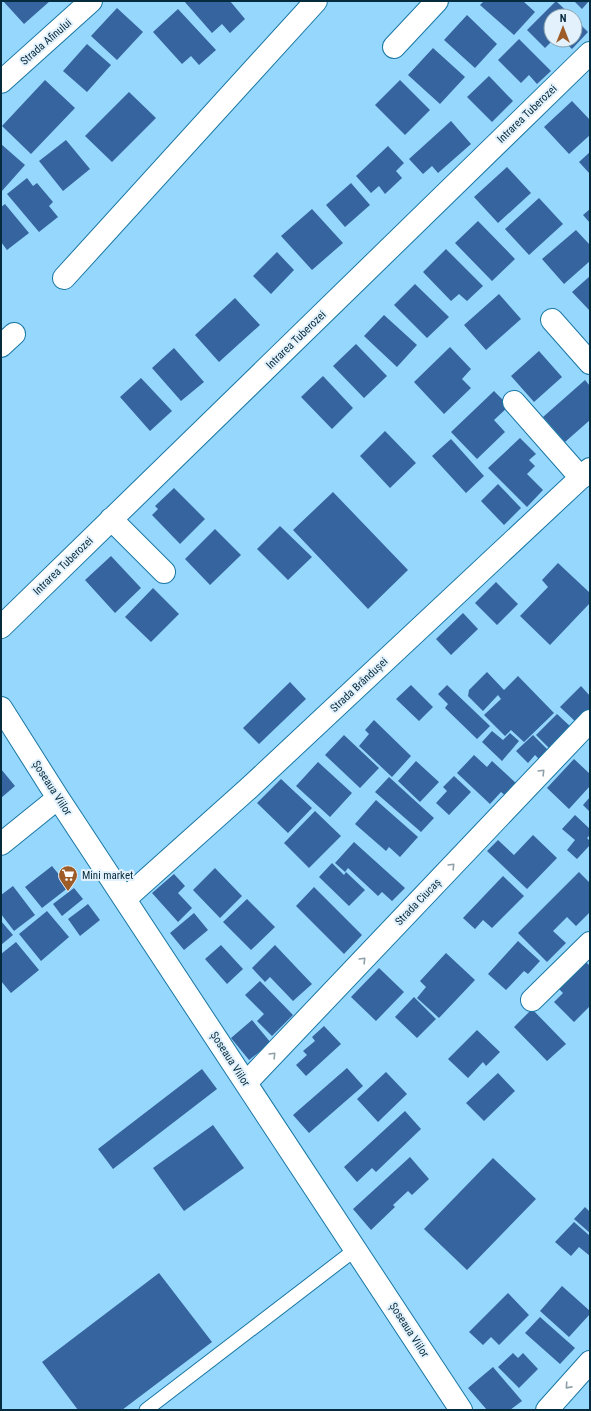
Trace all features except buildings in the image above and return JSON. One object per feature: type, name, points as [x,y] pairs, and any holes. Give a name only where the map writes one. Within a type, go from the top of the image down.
[{"type":"street","name":"Strada Afinului","points":[[1,82],[90,4],[91,1]]},
{"type":"street","points":[[64,278],[316,1]]},
{"type":"street","points":[[394,47],[437,1]]},
{"type":"street","name":"Intrarea Tuberozei","points":[[1,628],[590,53]]},
{"type":"street","points":[[552,320],[590,363]]},
{"type":"street","points":[[514,402],[585,473]]},
{"type":"street","name":"Strada Brândușei","points":[[125,899],[249,788],[585,473]]},
{"type":"street","points":[[111,520],[164,572]]},
{"type":"street","name":"Șoseaua Viilor","points":[[1,708],[58,798],[461,1410]]},
{"type":"street","name":"Strada Ciucaș","points":[[246,1083],[590,721]]},
{"type":"street","points":[[1,844],[58,798]]},
{"type":"street","points":[[532,1000],[590,943]]},
{"type":"street","points":[[547,1410],[590,1362]]},
{"type":"lane","points":[[146,1410],[356,1249]]},
{"type":"place","name":"Mini market","points":[[68,892]]}]
